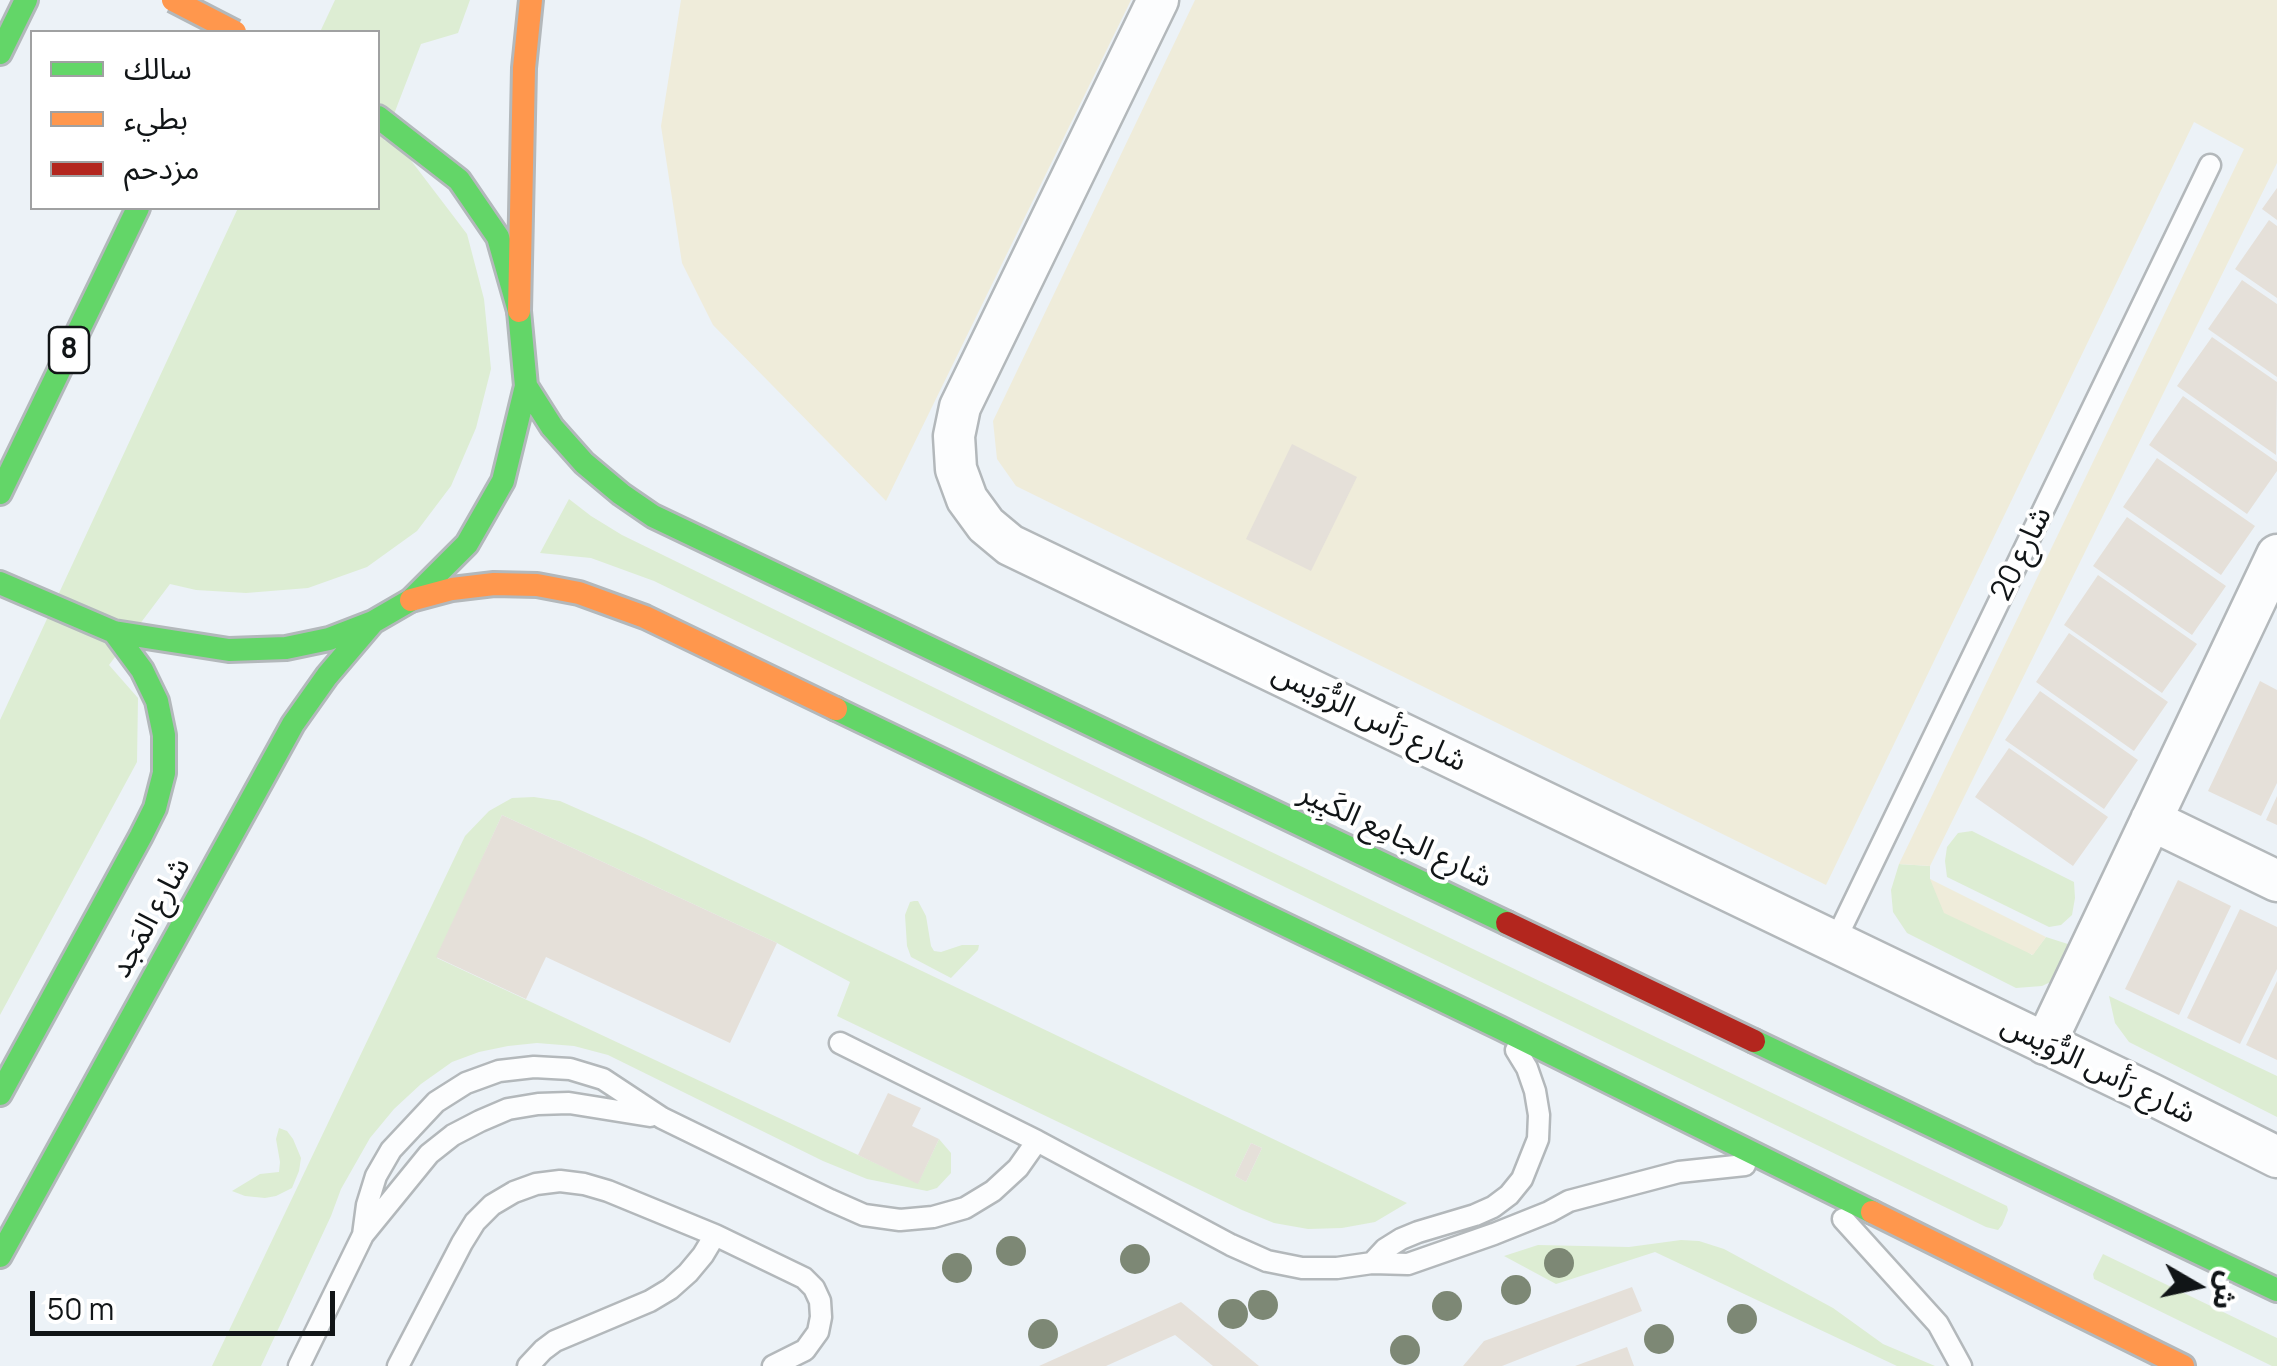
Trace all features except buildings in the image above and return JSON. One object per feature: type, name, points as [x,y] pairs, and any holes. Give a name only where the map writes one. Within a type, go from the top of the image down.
[{"type":"main road","points":[[0,53],[26,0]]},
{"type":"main road","points":[[173,0],[230,30]]},
{"type":"main road","points":[[224,30],[238,0]]},
{"type":"main road","points":[[0,582],[114,632],[230,650],[286,648],[330,639],[373,622],[411,600],[468,544],[503,481],[526,386],[519,310],[524,68],[531,0]]},
{"type":"main road","points":[[383,120],[459,180],[498,237],[519,310]]},
{"type":"main road","name":"8","points":[[0,493],[137,210]]},
{"type":"main road","name":"شارع الجامِع الكَبِير","points":[[526,386],[552,426],[584,463],[653,516],[2270,1281]]},
{"type":"main road","points":[[411,600],[452,589],[494,584],[537,585],[579,593],[645,617],[1500,1028],[2183,1366]]},
{"type":"main road","name":"شارع المَجد","points":[[0,1256],[293,724],[373,622]]},
{"type":"main road","name":"شارع المَجد","points":[[0,1094],[141,836],[155,808],[164,773],[164,735],[157,701],[142,670],[114,632]]},
{"type":"street","name":"شارع رَأس الرُّوَيس","points":[[1158,0],[960,407],[954,436],[956,469],[967,499],[986,525],[1010,544],[2277,1157]]},
{"type":"street","points":[[2044,1044],[2277,554]]},
{"type":"street","points":[[2151,820],[2277,881]]},
{"type":"lane","name":"شارع 20","points":[[1834,942],[2210,165]]},
{"type":"lane","points":[[1372,1263],[1401,1239],[1493,1207],[1522,1180],[1538,1139],[1535,1091],[1527,1068],[1500,1028]]},
{"type":"lane","points":[[840,1042],[1231,1245],[1267,1262],[1302,1268],[1408,1264],[1508,1228],[1568,1201],[1679,1172],[1782,1166]]},
{"type":"lane","points":[[363,1234],[376,1176],[390,1150],[436,1102],[499,1071],[534,1067],[570,1069],[603,1079],[662,1118],[830,1200],[864,1214],[900,1220],[933,1218],[979,1200],[1018,1168],[1037,1141]]},
{"type":"lane","points":[[299,1366],[363,1234],[430,1154],[453,1135],[480,1120],[538,1104],[569,1103],[662,1118]]},
{"type":"lane","points":[[1804,1177],[1938,1324],[1961,1366]]},
{"type":"lane","points":[[398,1366],[475,1222],[492,1205],[514,1192],[536,1184],[560,1182],[584,1184],[715,1235],[804,1278],[820,1301],[818,1332],[798,1355],[774,1366]]},
{"type":"lane","points":[[528,1366],[556,1341],[670,1289],[688,1274],[715,1235]]},
{"type":"green space","points":[[335,0],[470,0],[458,33],[421,44],[384,140],[400,146],[467,234],[484,299],[491,369],[476,428],[451,486],[417,531],[367,567],[308,588],[246,593],[170,584],[109,665],[138,698],[137,762],[0,1015],[0,720],[237,210],[380,210],[380,30],[321,30]]},
{"type":"green space","points":[[569,499],[622,535],[2007,1206],[2002,1225],[1998,1230],[1986,1227],[654,581],[591,558],[540,553]]},
{"type":"green space","points":[[512,798],[560,801],[644,838],[1407,1203],[1375,1222],[1342,1228],[1308,1229],[1274,1223],[1242,1210],[837,1016],[850,982],[777,943],[502,815],[437,958],[918,1183],[939,1139],[951,1153],[951,1173],[937,1188],[927,1191],[867,1179],[608,1055],[574,1046],[537,1043],[479,1052],[452,1062],[421,1084],[370,1138],[341,1189],[261,1366],[212,1366],[465,836],[489,811]],"holes":[[[1251,1143],[1262,1148],[1246,1182],[1235,1176]]]},
{"type":"green space","points":[[1972,831],[2074,882],[2072,915],[2061,925],[2049,927],[1947,877],[1947,847],[1958,833]]},
{"type":"green space","points":[[1899,864],[1930,866],[1930,879],[2032,955],[2046,937],[2074,946],[2059,978],[2042,986],[2016,988],[1907,933],[1893,912],[1891,890]]},
{"type":"green space","points":[[918,901],[926,916],[934,951],[979,945],[951,978],[911,957],[905,915],[910,902]]},
{"type":"green space","points":[[2109,996],[2277,1076],[2277,1117],[2129,1042],[2115,1023]]},
{"type":"green space","points":[[279,1128],[293,1139],[301,1158],[292,1188],[265,1198],[232,1191],[260,1174],[279,1172]]},
{"type":"green space","points":[[1681,1240],[1724,1249],[1833,1308],[1883,1344],[1935,1366],[1897,1366],[1655,1252],[1556,1284],[1504,1256],[1538,1245],[1629,1247]]},
{"type":"green space","points":[[2103,1254],[2277,1338],[2277,1366],[2094,1279]]},
{"type":"sand","points":[[681,0],[1131,0],[886,501],[713,325],[682,263],[661,126]]},
{"type":"sand","points":[[1195,0],[2277,0],[2277,163],[1930,866],[1899,864],[2244,149],[2194,122],[1826,885],[1016,486],[997,459],[993,421]]},
{"type":"sand","points":[[1930,879],[2046,937],[2033,955],[1944,913]]},
{"type":"traffic: fast","points":[[0,53],[26,0]]},
{"type":"traffic: fast","points":[[0,583],[114,632],[229,650],[286,648],[329,639],[373,622],[411,600],[467,544],[503,481],[526,386],[519,311],[498,237],[459,180],[380,119]]},
{"type":"traffic: fast","points":[[0,493],[137,210]]},
{"type":"traffic: fast","points":[[526,386],[552,427],[584,463],[653,516],[1507,923]]},
{"type":"traffic: fast","points":[[0,1256],[293,724],[373,622]]},
{"type":"traffic: fast","points":[[0,1094],[141,836],[155,808],[164,773],[164,735],[157,701],[142,670],[114,632]]},
{"type":"traffic: fast","points":[[836,709],[1500,1028],[1872,1212]]},
{"type":"traffic: fast","points":[[1754,1041],[2277,1290]]},
{"type":"traffic: slow","points":[[173,0],[231,30]]},
{"type":"traffic: slow","points":[[519,311],[524,68],[531,0]]},
{"type":"traffic: slow","points":[[411,600],[452,589],[494,584],[537,585],[579,593],[645,617],[836,709]]},
{"type":"traffic: slow","points":[[1872,1212],[2183,1366]]},
{"type":"traffic: jam","points":[[1507,923],[1754,1041]]}]
